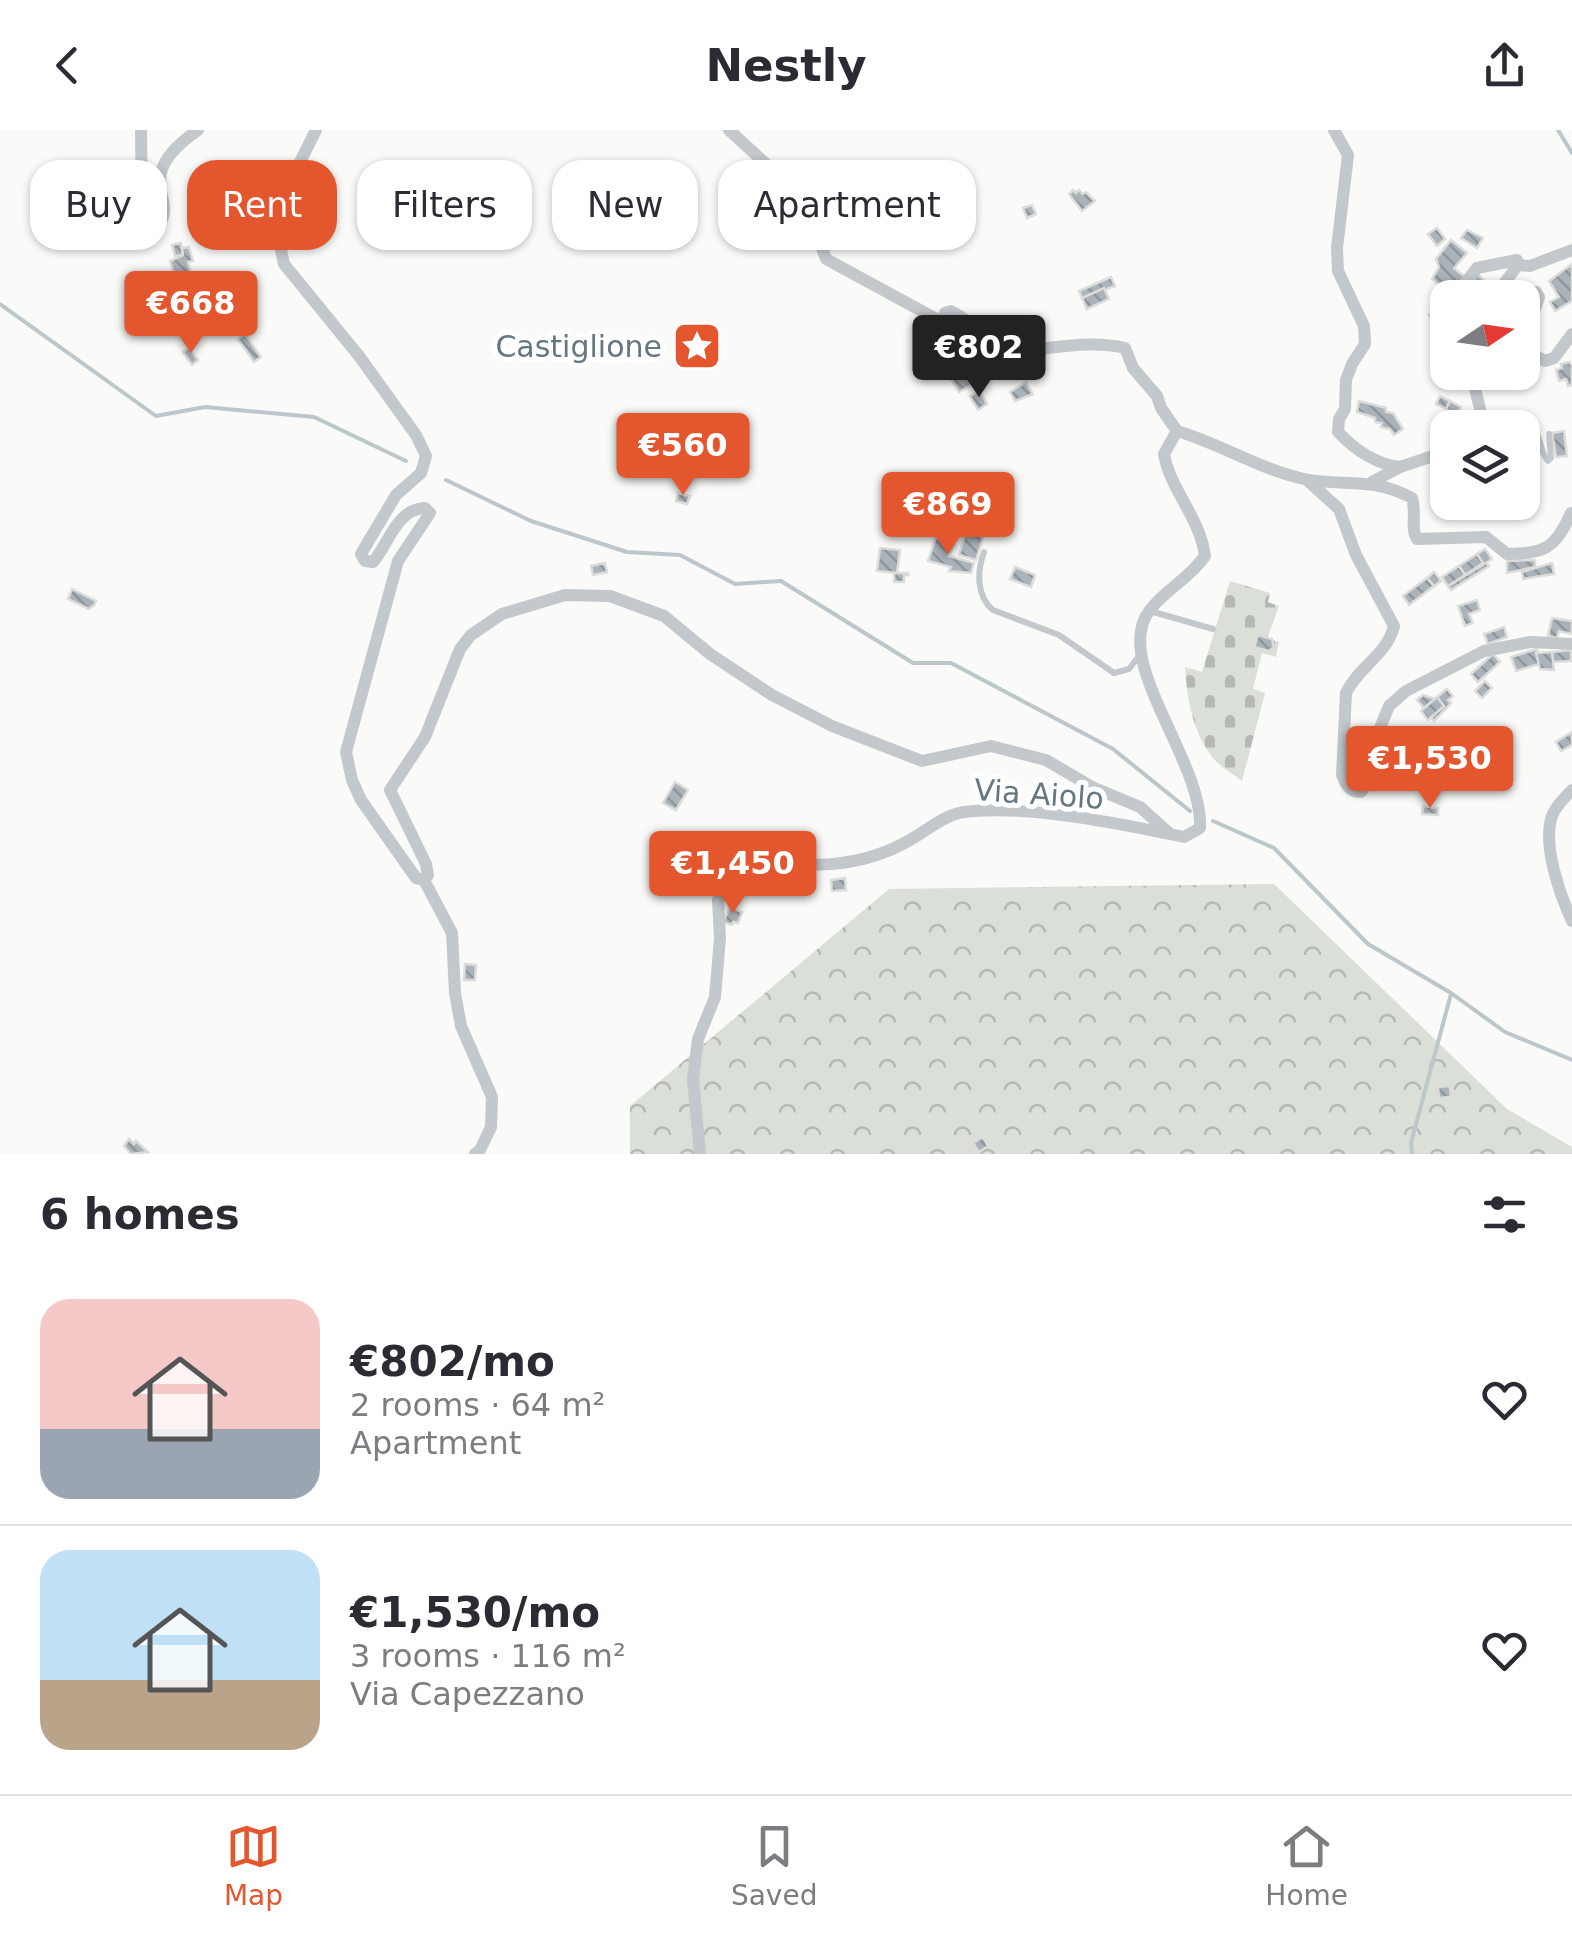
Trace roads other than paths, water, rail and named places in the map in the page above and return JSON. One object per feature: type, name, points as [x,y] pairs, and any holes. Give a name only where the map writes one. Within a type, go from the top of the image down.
[{"type":"street","points":[[141,130],[142,204],[154,222],[162,220],[165,213],[160,180],[167,160],[198,130]]},
{"type":"street","points":[[316,130],[283,196],[277,230],[284,264],[359,356],[416,435],[426,456],[421,473],[396,494],[361,554],[365,561],[373,562],[403,517],[416,508],[425,508],[430,514],[398,561],[346,752],[361,800],[409,870],[424,880],[452,933],[461,1026],[492,1097],[491,1127],[475,1154]]},
{"type":"street","points":[[729,130],[804,199],[826,259],[935,321],[942,322],[951,311],[978,330],[994,334],[1014,350],[1029,354],[1102,343],[1125,348],[1134,368],[1157,396],[1178,432],[1306,480],[1369,483],[1412,498],[1416,512],[1412,529],[1416,539],[1486,537],[1507,554],[1536,553],[1550,546],[1571,513]]},
{"type":"street","points":[[1334,130],[1348,155],[1340,210],[1338,272],[1364,326],[1365,344],[1346,380],[1346,409],[1338,432],[1384,465],[1400,468]]},
{"type":"street","points":[[1467,280],[1476,268],[1513,259],[1518,265],[1530,266],[1572,250]]},
{"type":"street","points":[[1507,280],[1518,265]]},
{"type":"street","points":[[1540,358],[1546,361],[1562,349],[1572,334]]},
{"type":"street","points":[[424,880],[428,876],[426,864],[390,790],[425,737],[460,650],[471,635],[502,614],[565,594],[610,596],[664,616],[710,654],[772,695],[832,726],[902,755],[922,761],[991,746],[1046,760],[1140,807],[1170,834],[1184,837],[1200,828],[1201,808],[1190,771],[1139,656],[1140,635],[1148,611],[1195,571],[1206,556],[1196,520],[1167,470],[1164,454],[1178,432]]},
{"type":"street","points":[[1369,483],[1430,457]]},
{"type":"street","points":[[1306,480],[1339,509],[1356,555],[1394,626],[1383,650],[1350,683],[1346,694],[1342,775],[1354,792],[1361,792],[1366,785],[1372,744],[1390,706],[1406,691],[1484,650],[1530,642],[1572,644]]},
{"type":"street","points":[[1572,790],[1551,817],[1551,856],[1572,921]]},
{"type":"street","name":"Via Aiolo","points":[[700,1154],[693,1079],[698,1039],[715,997],[720,938],[718,900],[726,874],[747,859],[819,867],[868,860],[960,812],[1036,812],[1170,834]]},
{"type":"lane","points":[[1540,444],[1548,461],[1552,458],[1549,434]]},
{"type":"lane","points":[[984,552],[978,574],[985,603],[993,610],[1059,635],[1114,673],[1129,670],[1139,656]]},
{"type":"lane","points":[[1148,611],[1213,629]]},
{"type":"waterway","points":[[1558,130],[1572,153]]},
{"type":"waterway","points":[[0,304],[156,416],[205,407],[314,417],[406,461]]},
{"type":"waterway","points":[[446,480],[531,521],[627,552],[680,555],[735,584],[781,581],[913,663],[951,663],[1113,749],[1190,811]]},
{"type":"waterway","points":[[1213,821],[1274,848],[1368,944],[1451,993],[1505,1032],[1572,1060]]},
{"type":"waterway","points":[[1412,1154],[1411,1143],[1451,994]]},
{"type":"place","name":"Castiglione","points":[[697,346]]}]
